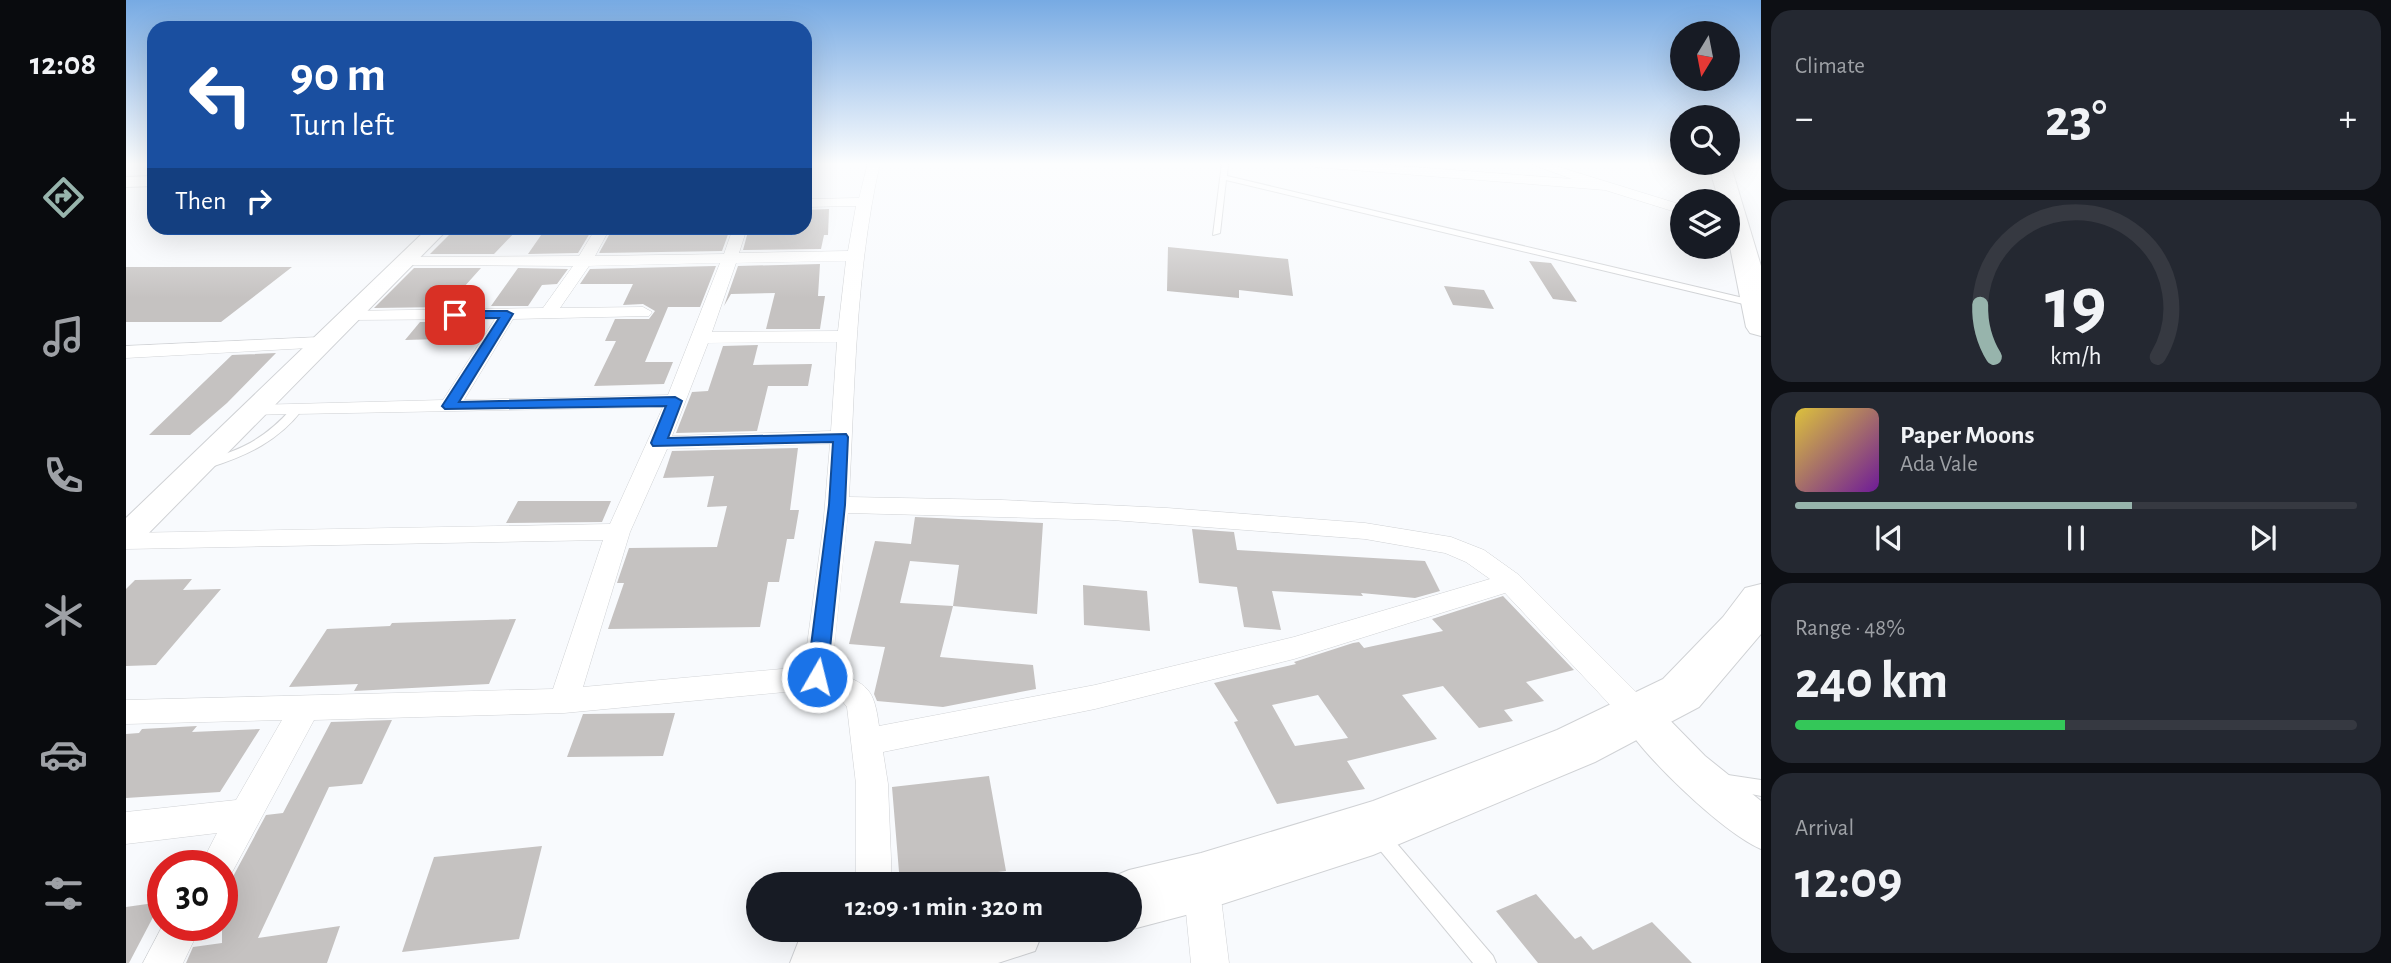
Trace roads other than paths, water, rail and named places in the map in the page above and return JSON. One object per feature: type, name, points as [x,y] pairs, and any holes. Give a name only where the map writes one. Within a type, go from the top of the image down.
[{"type":"highway","points":[[1740,251],[1758,315]]},
{"type":"highway","points":[[1142,897],[1201,882],[1373,828],[1551,757],[1681,693],[1750,614]]},
{"type":"highway","points":[[857,949],[912,942]]},
{"type":"street","points":[[817,677],[837,505],[847,336],[862,208]]},
{"type":"street","points":[[126,539],[432,235]]},
{"type":"street","points":[[547,314],[599,235]]},
{"type":"street","points":[[564,701],[618,532],[659,443],[738,235]]},
{"type":"street","points":[[407,260],[584,261],[855,256]]},
{"type":"street","points":[[349,315],[643,312]]},
{"type":"street","points":[[450,406],[507,314]]},
{"type":"street","points":[[700,338],[847,336]]},
{"type":"street","points":[[126,352],[321,343]]},
{"type":"street","points":[[253,411],[675,401]]},
{"type":"street","points":[[659,443],[841,437]]},
{"type":"street","points":[[837,505],[976,506],[1199,517],[1410,536],[1454,547],[1487,562],[1510,582],[1703,780],[1761,828]]},
{"type":"street","points":[[126,539],[618,532]]},
{"type":"street","points":[[868,742],[1095,697],[1294,648],[1510,582]]},
{"type":"street","points":[[126,712],[564,701],[817,677],[849,689],[861,704],[868,742],[873,872]]},
{"type":"street","points":[[225,850],[306,708]]},
{"type":"street","points":[[126,828],[246,814]]},
{"type":"street","points":[[1201,882],[1210,963]]},
{"type":"street","points":[[162,963],[174,941]]},
{"type":"lane","points":[[1216,233],[1220,208]]},
{"type":"lane","points":[[1344,208],[1758,315]]},
{"type":"lane","points":[[197,467],[243,454],[263,444],[296,410]]},
{"type":"lane","points":[[1703,780],[1761,788]]},
{"type":"lane","points":[[1373,828],[1486,963]]}]
